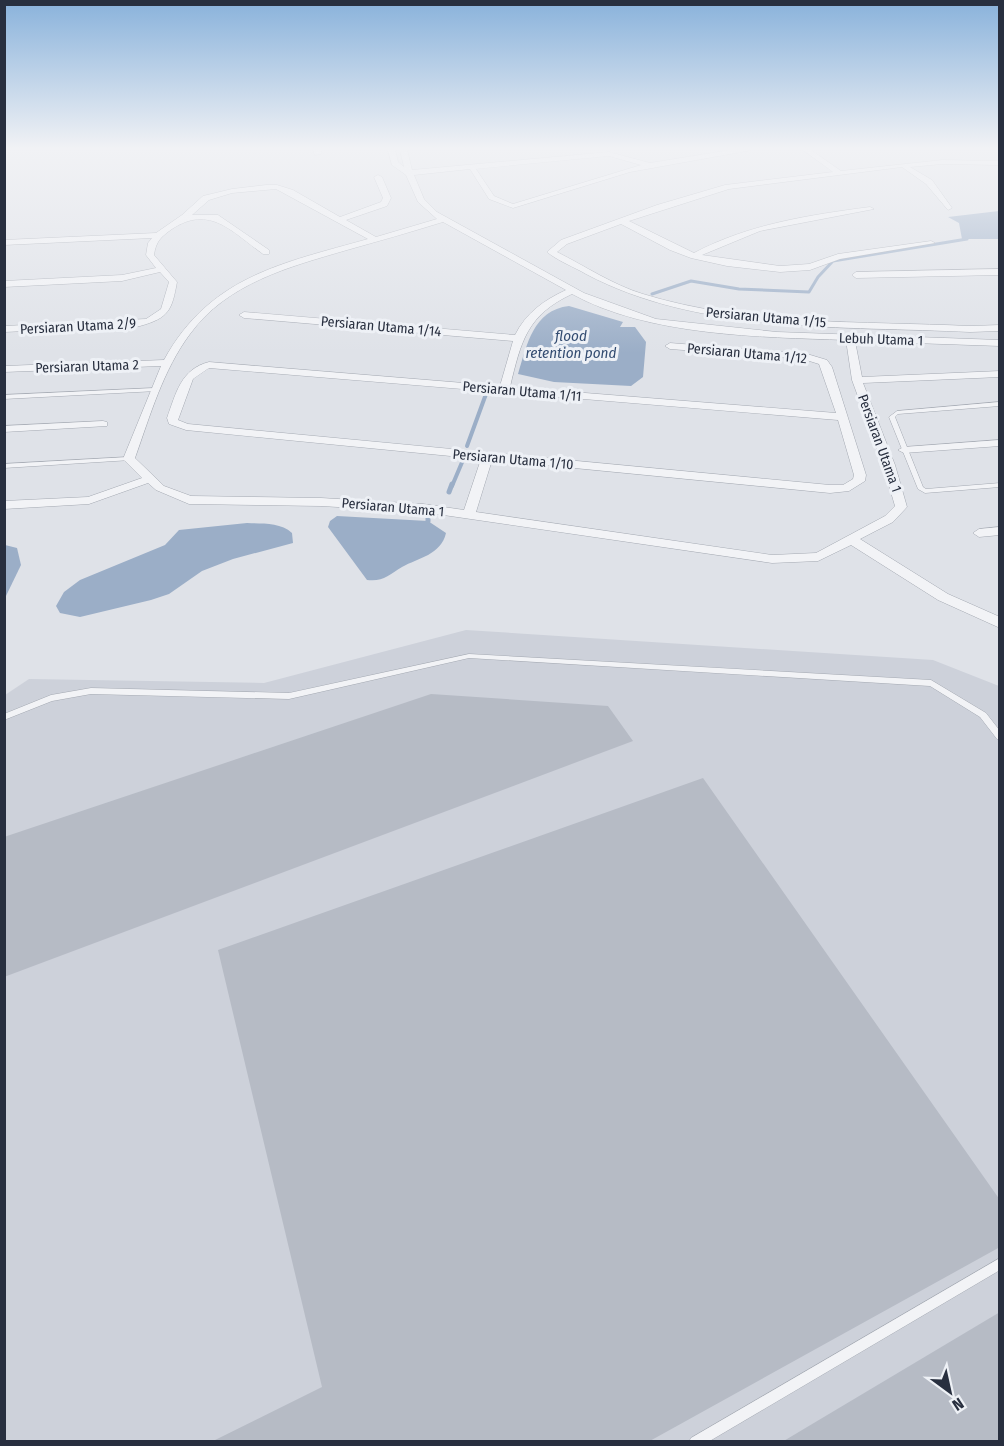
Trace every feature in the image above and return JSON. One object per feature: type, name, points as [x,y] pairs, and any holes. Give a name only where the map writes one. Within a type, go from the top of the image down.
[{"type":"street","points":[[4,284],[122,278],[162,269],[150,255],[152,243],[158,235],[184,217]]},
{"type":"street","points":[[216,217],[266,252]]},
{"type":"street","points":[[335,217],[374,239]]},
{"type":"street","points":[[339,220],[346,217]]},
{"type":"street","name":"Lebuh Utama 1","points":[[440,217],[573,290],[609,307],[655,322],[741,333],[999,343]]},
{"type":"street","points":[[624,222],[637,217]]},
{"type":"street","points":[[694,256],[719,242],[763,227],[820,217]]},
{"type":"street","points":[[129,459],[154,390],[169,363],[195,321],[222,296],[263,274],[443,220]]},
{"type":"street","points":[[624,222],[673,248],[694,256],[727,263],[789,269],[810,267],[838,257],[931,243]]},
{"type":"street","name":"Persiaran Utama 1/15","points":[[624,222],[564,242],[555,247],[552,254],[615,286],[640,296],[686,308],[769,320],[969,329],[999,328]]},
{"type":"street","points":[[4,243],[158,235]]},
{"type":"street","name":"Persiaran Utama 2/9","points":[[4,329],[151,321],[166,312],[173,282],[162,269]]},
{"type":"street","points":[[856,275],[998,273]]},
{"type":"street","points":[[504,389],[517,338],[530,317],[538,308],[573,290]]},
{"type":"street","name":"Persiaran Utama 1/14","points":[[244,315],[517,338]]},
{"type":"street","name":"Persiaran Utama 1","points":[[129,459],[159,488],[189,500],[321,502],[423,508],[772,559],[818,557],[888,519],[901,507],[893,476],[857,380],[850,338]]},
{"type":"street","name":"Persiaran Utama 1/12","points":[[670,346],[804,356],[823,362],[828,367],[843,417]]},
{"type":"street","name":"Persiaran Utama 2","points":[[4,369],[169,363]]},
{"type":"street","name":"Persiaran Utama 1/11","points":[[173,422],[172,418],[189,374],[201,366],[218,365],[843,417]]},
{"type":"street","points":[[857,380],[999,374]]},
{"type":"street","name":"Persiaran Utama 1/10","points":[[173,422],[186,427],[830,489],[853,486],[859,481],[860,475],[843,417]]},
{"type":"street","points":[[4,429],[103,424]]},
{"type":"street","points":[[904,450],[999,443]]},
{"type":"street","points":[[469,515],[487,456]]},
{"type":"street","points":[[4,505],[89,500],[149,479]]},
{"type":"street","points":[[979,533],[999,531]]},
{"type":"street","points":[[851,540],[943,597],[999,623]]},
{"type":"lane","points":[[4,397],[154,390]]},
{"type":"lane","points":[[999,404],[892,417],[916,484],[926,491],[999,485]]},
{"type":"lane","points":[[4,466],[129,459]]},
{"type":"lane","points":[[4,717],[51,698],[91,691],[290,696],[469,656],[932,683],[983,716],[999,736]]},
{"type":"lane","points":[[695,1442],[999,1263]]},
{"type":"shaded area","points":[[466,630],[933,660],[999,686],[999,1441],[5,1442],[5,695],[29,679],[264,683]]},
{"type":"water","points":[[949,217],[999,217],[999,239],[962,239],[959,223]]},
{"type":"water","name":"flood retention pond","points":[[569,306],[623,322],[620,327],[635,327],[646,342],[643,377],[631,386],[554,382],[518,374],[533,331],[539,322],[547,314]]},
{"type":"water","points":[[337,516],[428,521],[446,533],[439,546],[428,555],[382,579],[367,580],[328,527],[330,521]]},
{"type":"water","points":[[247,523],[271,524],[287,529],[292,533],[293,543],[233,559],[202,571],[169,594],[151,600],[80,617],[60,613],[56,606],[64,592],[80,580],[165,545],[179,530]]},
{"type":"water","points":[[5,545],[17,548],[21,565],[5,598]]},
{"type":"building","points":[[431,694],[608,706],[633,741],[4,977],[4,837]]},
{"type":"building","points":[[703,778],[1000,1200],[1000,1247],[648,1442],[211,1442],[322,1387],[218,950]]},
{"type":"building","points":[[1000,1312],[1000,1442],[782,1442]]},
{"type":"waterway","points":[[652,294],[691,281],[739,289],[809,292],[818,277],[833,261],[967,239]]},
{"type":"waterway","points":[[467,446],[486,394]]},
{"type":"waterway","points":[[452,486],[463,460]]},
{"type":"waterway","points":[[449,492],[452,484]]},
{"type":"waterway","points":[[428,516],[428,521]]}]
